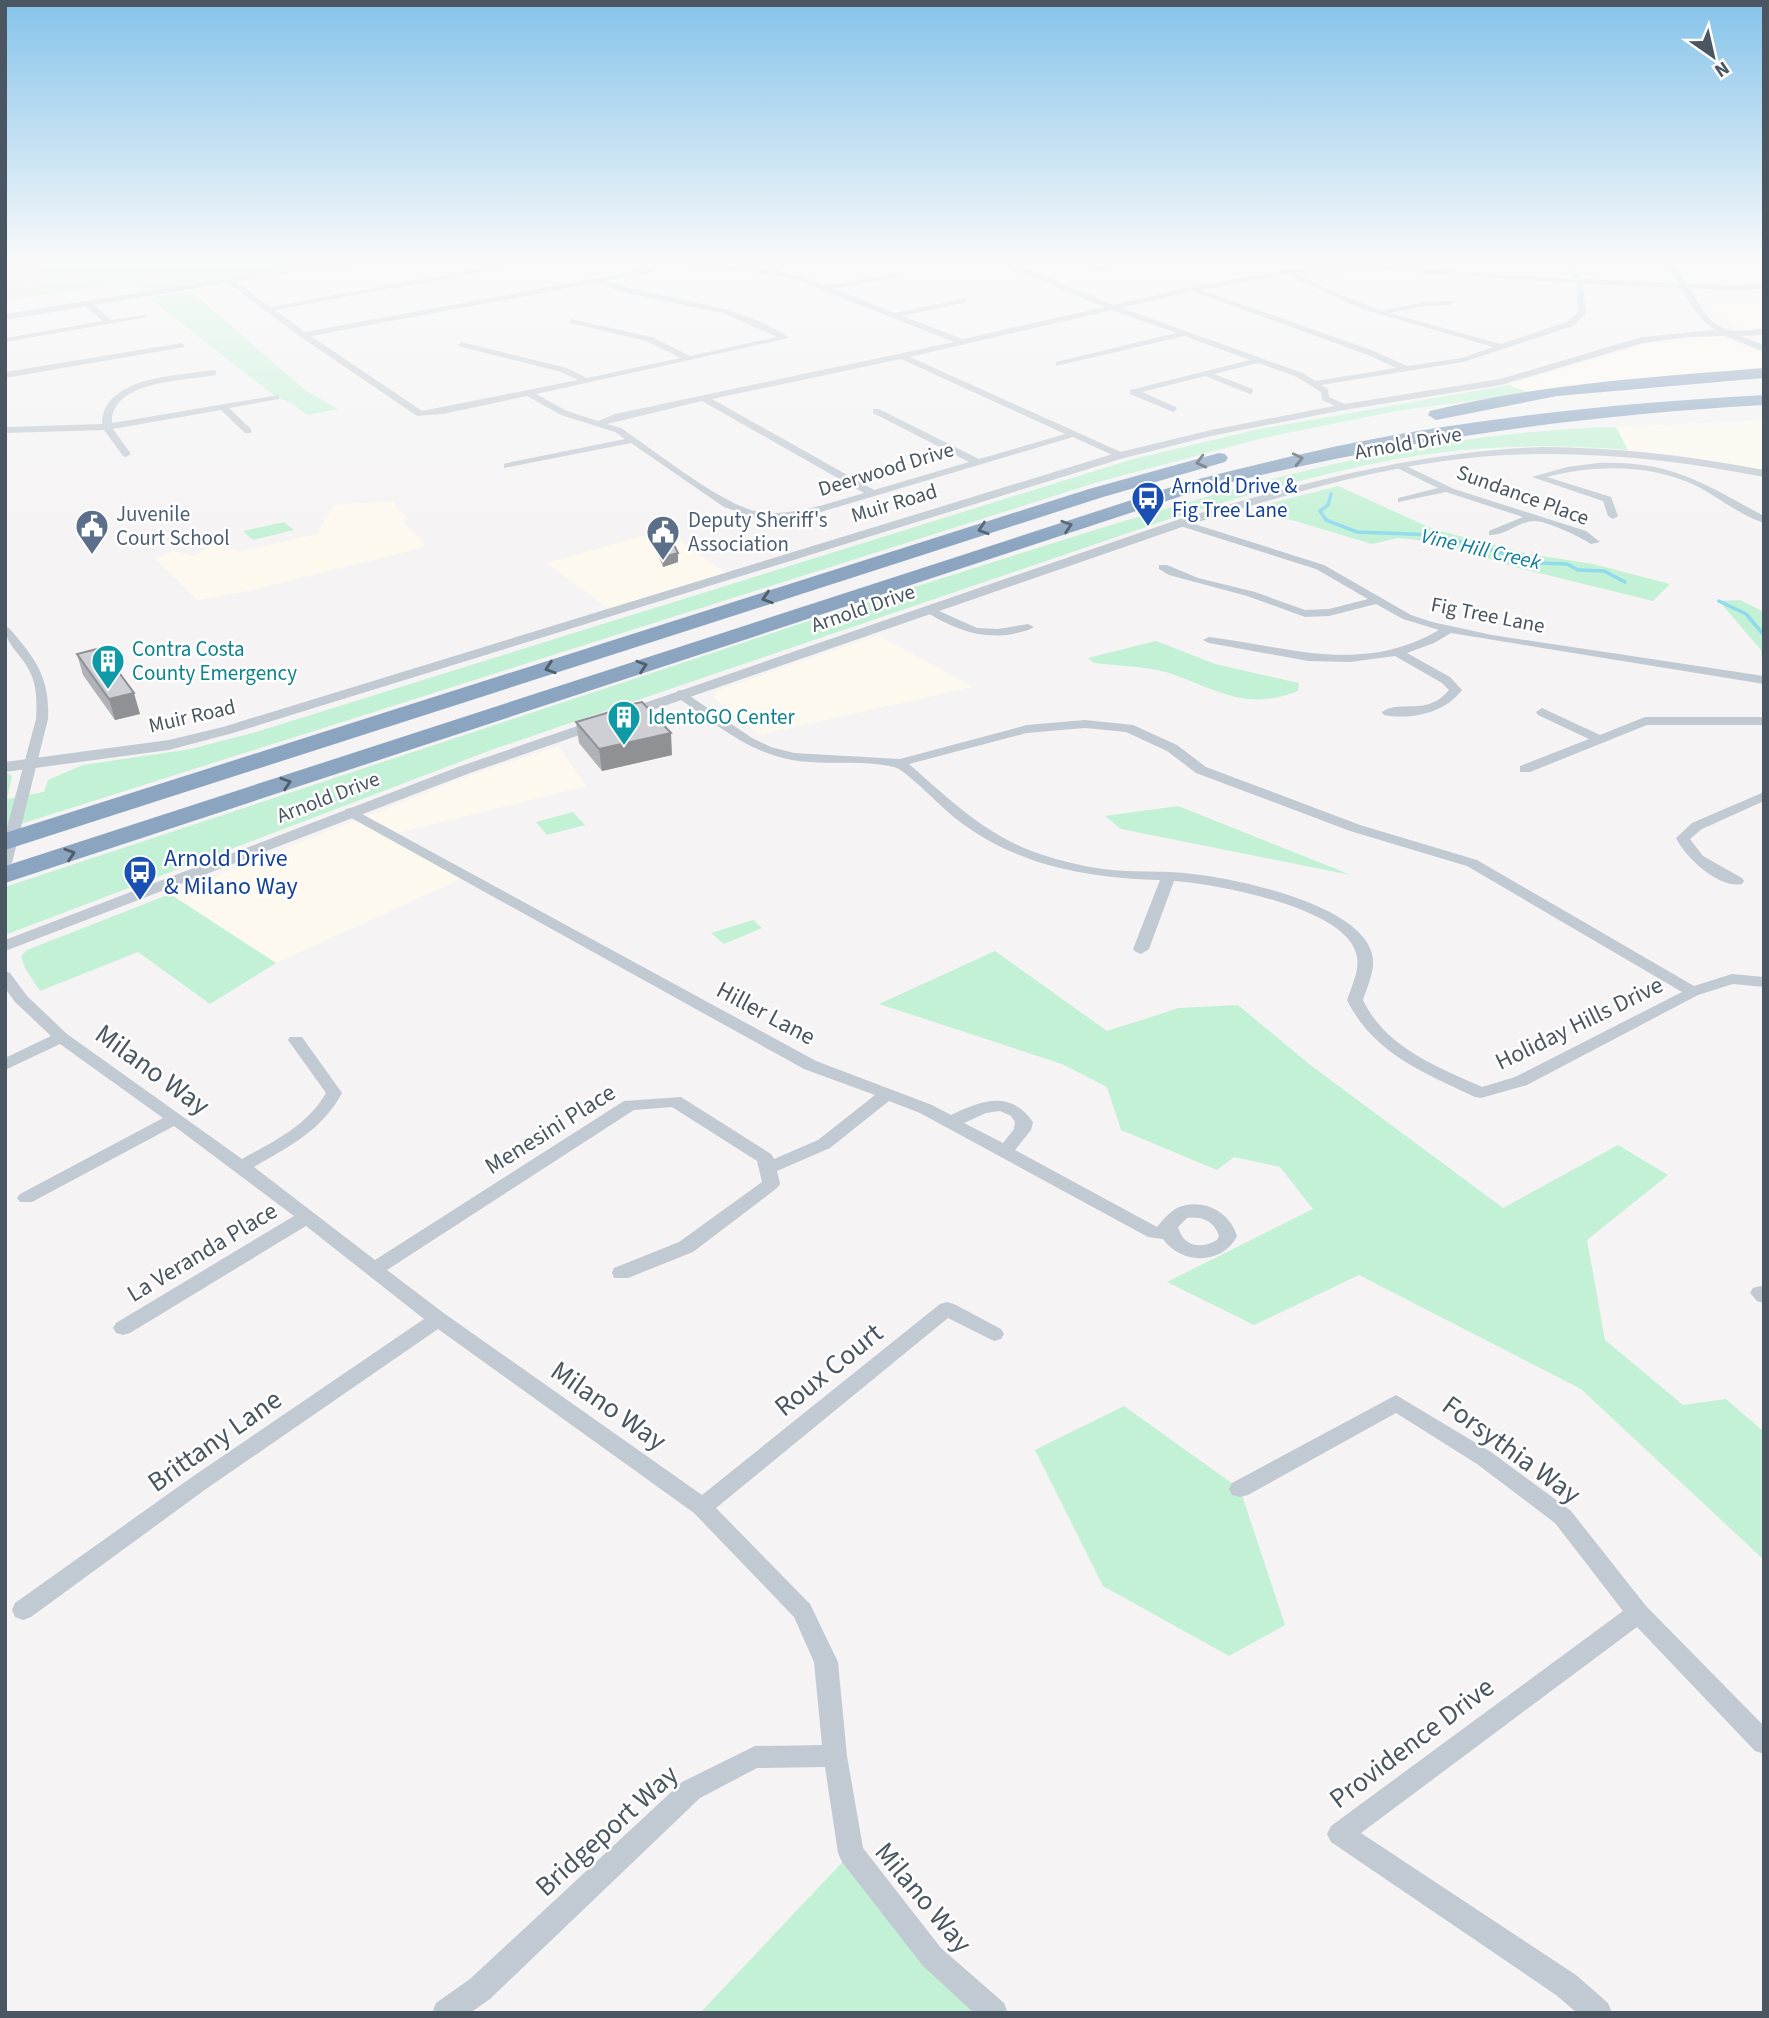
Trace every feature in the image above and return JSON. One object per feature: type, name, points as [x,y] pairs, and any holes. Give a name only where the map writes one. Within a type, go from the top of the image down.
[{"type":"highway","points":[[1436,415],[1523,397],[1764,371]]},
{"type":"highway","points":[[5,842],[1151,476],[1301,439],[1436,415],[1594,397],[1764,386]]},
{"type":"highway","points":[[5,875],[1151,498],[1262,467],[1383,442],[1565,415],[1764,400]]},
{"type":"highway","points":[[1383,442],[1627,420],[1764,416]]},
{"type":"street","points":[[5,375],[116,356]]},
{"type":"street","points":[[335,356],[420,414],[703,356]]},
{"type":"street","points":[[509,356],[564,370],[587,381]]},
{"type":"street","points":[[684,356],[690,359]]},
{"type":"street","points":[[600,423],[615,417],[901,356]]},
{"type":"street","points":[[902,356],[1120,456]]},
{"type":"street","points":[[1059,364],[1091,356]]},
{"type":"street","points":[[1249,356],[1315,383],[1325,391],[1325,398],[1344,407]]},
{"type":"street","points":[[1378,356],[1408,370]]},
{"type":"street","points":[[1315,383],[1408,370],[1475,356]]},
{"type":"street","name":"Muir Road","points":[[5,767],[169,745],[228,730],[1120,456],[1211,433],[1344,407],[1501,382],[1588,356]]},
{"type":"street","points":[[1173,409],[1133,392],[1259,360]]},
{"type":"street","points":[[126,454],[107,427],[107,416],[118,396],[140,385],[213,373]]},
{"type":"street","points":[[1204,373],[1250,391]]},
{"type":"street","name":"Deerwood Drive","points":[[528,393],[564,413],[618,430],[728,505],[759,516],[810,512],[870,492],[1074,434]]},
{"type":"street","points":[[5,430],[107,427],[276,397]]},
{"type":"street","points":[[705,399],[870,492]]},
{"type":"street","points":[[223,407],[248,431]]},
{"type":"street","points":[[876,411],[975,461]]},
{"type":"street","points":[[507,466],[633,440]]},
{"type":"street","name":"Arnold Drive","points":[[5,946],[500,757],[1181,523],[1291,490],[1400,466],[1505,452],[1603,452],[1670,458],[1764,474]]},
{"type":"street","points":[[1603,452],[1608,465]]},
{"type":"street","points":[[1613,516],[1607,499],[1537,477],[1563,469],[1608,465],[1661,470],[1680,476],[1764,520]]},
{"type":"street","name":"Sundance Place","points":[[1400,466],[1447,489],[1582,533],[1595,542]]},
{"type":"street","points":[[1402,500],[1447,489]]},
{"type":"street","points":[[1493,533],[1531,518]]},
{"type":"street","name":"Fig Tree Lane","points":[[1181,523],[1320,567],[1407,617],[1448,630],[1764,680]]},
{"type":"street","points":[[1163,567],[1177,576],[1253,594],[1289,610],[1312,614],[1334,612],[1377,600]]},
{"type":"street","points":[[928,609],[971,632],[994,634],[1028,627]]},
{"type":"street","points":[[1209,640],[1238,643],[1287,655],[1325,659],[1355,658],[1398,653],[1431,642],[1448,630]]},
{"type":"street","points":[[5,631],[27,656],[42,687],[42,719],[5,863]]},
{"type":"street","points":[[1388,712],[1415,713],[1450,699],[1456,690],[1446,680],[1398,653]]},
{"type":"street","name":"Holiday Hills Drive","points":[[681,694],[766,750],[794,757],[900,763],[1027,729],[1085,723],[1129,728],[1172,748],[1201,770],[1355,828],[1472,863],[1693,992]]},
{"type":"street","points":[[1542,712],[1599,740]]},
{"type":"street","points":[[1525,769],[1645,721],[1764,721]]},
{"type":"street","name":"Holiday Hills Drive","points":[[900,763],[976,829],[1010,848],[1075,868],[1111,874],[1169,876],[1234,887],[1315,908],[1357,938],[1365,952],[1366,967],[1355,1000],[1365,1023],[1420,1064],[1481,1093],[1521,1081],[1693,992]]},
{"type":"street","points":[[1737,881],[1688,852],[1684,838],[1697,826],[1764,796]]},
{"type":"street","name":"Hiller Lane","points":[[351,812],[810,1065],[926,1109],[1154,1233],[1168,1233]]},
{"type":"street","points":[[1141,949],[1169,876]]},
{"type":"street","name":"Milano Way","points":[[5,976],[21,999],[61,1038],[241,1167],[438,1319],[702,1507],[802,1611],[826,1662],[835,1756],[851,1853],[932,1957],[994,2013]]},
{"type":"street","points":[[1693,992],[1732,979],[1764,982]]},
{"type":"street","points":[[5,1065],[61,1038]]},
{"type":"street","points":[[241,1167],[317,1120],[327,1109],[334,1093],[296,1040]]},
{"type":"street","points":[[621,1273],[686,1247],[771,1184],[767,1169],[824,1144],[887,1094]]},
{"type":"street","name":"Menesini Place","points":[[375,1269],[630,1105],[675,1101],[765,1158],[767,1169]]},
{"type":"street","points":[[951,1122],[991,1105],[1012,1108],[1021,1115],[1024,1122],[1022,1130],[1005,1152]]},
{"type":"street","points":[[26,1198],[175,1119]]},
{"type":"street","name":"La Veranda Place","points":[[123,1328],[307,1217]]},
{"type":"street","name":"Roux Court","points":[[702,1507],[947,1309],[994,1334]]},
{"type":"street","name":"Brittany Lane","points":[[23,1610],[199,1483],[438,1319]]},
{"type":"street","name":"Forsythia Way","points":[[1240,1489],[1396,1403],[1484,1458],[1563,1517],[1638,1613],[1764,1743]]},
{"type":"street","name":"Providence Drive","points":[[1598,2013],[1566,1985],[1339,1834],[1638,1613]]},
{"type":"street","name":"Bridgeport Way","points":[[446,2013],[480,1989],[691,1790],[755,1758],[835,1756]]},
{"type":"shaded area","points":[[1605,356],[1764,356],[1764,367],[1530,393],[1509,385]]},
{"type":"shaded area","points":[[1764,420],[1764,470],[1677,455],[1628,450],[1616,427]]},
{"type":"shaded area","points":[[395,501],[396,509],[406,515],[404,523],[423,541],[425,545],[422,548],[244,592],[198,600],[155,559],[173,551],[193,556],[214,545],[242,551],[318,534],[333,505]]},
{"type":"shaded area","points":[[663,530],[729,575],[612,611],[547,563]]},
{"type":"shaded area","points":[[878,635],[973,687],[759,735],[714,698],[716,691]]},
{"type":"shaded area","points":[[558,746],[586,786],[389,835],[465,877],[276,963],[170,894],[474,774]]},
{"type":"green space","points":[[224,356],[266,356],[305,390],[338,409],[307,415],[290,402],[276,397]]},
{"type":"green space","points":[[1509,385],[1530,393],[1402,410],[1263,438],[1098,482],[5,829],[5,772],[12,776],[7,799],[44,792],[48,780],[83,765],[191,749],[256,732],[1130,460],[1254,430]]},
{"type":"green space","points":[[1616,427],[1628,450],[1525,446],[1426,454],[1316,477],[1172,518],[491,750],[5,935],[5,887],[790,627],[1072,537],[1273,479],[1408,449],[1476,438]]},
{"type":"green space","points":[[1338,486],[1433,529],[1529,554],[1593,564],[1670,584],[1653,601],[1511,566],[1438,542],[1398,538],[1372,544],[1252,508]]},
{"type":"green space","points":[[284,522],[294,530],[253,540],[243,531]]},
{"type":"green space","points":[[1740,600],[1764,612],[1764,675],[1761,650],[1719,601]]},
{"type":"green space","points":[[1156,641],[1215,664],[1299,683],[1298,691],[1279,697],[1247,699],[1169,673],[1094,663],[1088,658]]},
{"type":"green space","points":[[1178,806],[1351,875],[1121,829],[1105,816]]},
{"type":"green space","points":[[573,812],[585,825],[547,835],[536,822]]},
{"type":"green space","points":[[170,894],[276,963],[210,1004],[138,952],[40,991],[25,968],[21,956],[27,950]]},
{"type":"green space","points":[[753,920],[762,928],[724,944],[711,933]]},
{"type":"green space","points":[[995,951],[1107,1031],[1179,1008],[1238,1005],[1309,1064],[1503,1208],[1618,1145],[1668,1175],[1587,1240],[1605,1340],[1683,1405],[1726,1399],[1764,1432],[1764,1560],[1581,1389],[1359,1275],[1254,1325],[1167,1282],[1313,1209],[1280,1167],[1234,1157],[1217,1170],[1121,1130],[1107,1087],[1062,1064],[879,1004]]},
{"type":"green space","points":[[1124,1406],[1240,1489],[1285,1625],[1229,1656],[1103,1586],[1035,1450]]},
{"type":"green space","points":[[851,1853],[994,2013],[700,2013]]},
{"type":"building","points":[[671,539],[678,553],[663,557],[655,541]]},
{"type":"building","points":[[101,648],[134,693],[109,699],[77,654]]},
{"type":"building","points":[[642,702],[671,733],[599,749],[576,722],[620,709],[618,707]]},
{"type":"waterway","name":"Vine Hill Creek","points":[[1331,494],[1328,505],[1320,511],[1326,520],[1357,532],[1436,535],[1539,563],[1567,564],[1578,570],[1604,571],[1625,582]]},
{"type":"waterway","name":"Vine Hill Creek","points":[[1719,601],[1746,614],[1764,635]]},
{"type":"place","name":"Arnold Drive & Fig Tree Lane","points":[[1148,528]]},
{"type":"place","name":"Juvenile Court School","points":[[92,556]]},
{"type":"place","name":"Deputy Sheriff's Association","points":[[663,562]]},
{"type":"place","name":"Contra Costa County Emergency","points":[[108,691]]},
{"type":"place","name":"IdentoGO Center","points":[[624,747]]},
{"type":"place","name":"Arnold Drive & Milano Way","points":[[140,902]]}]
